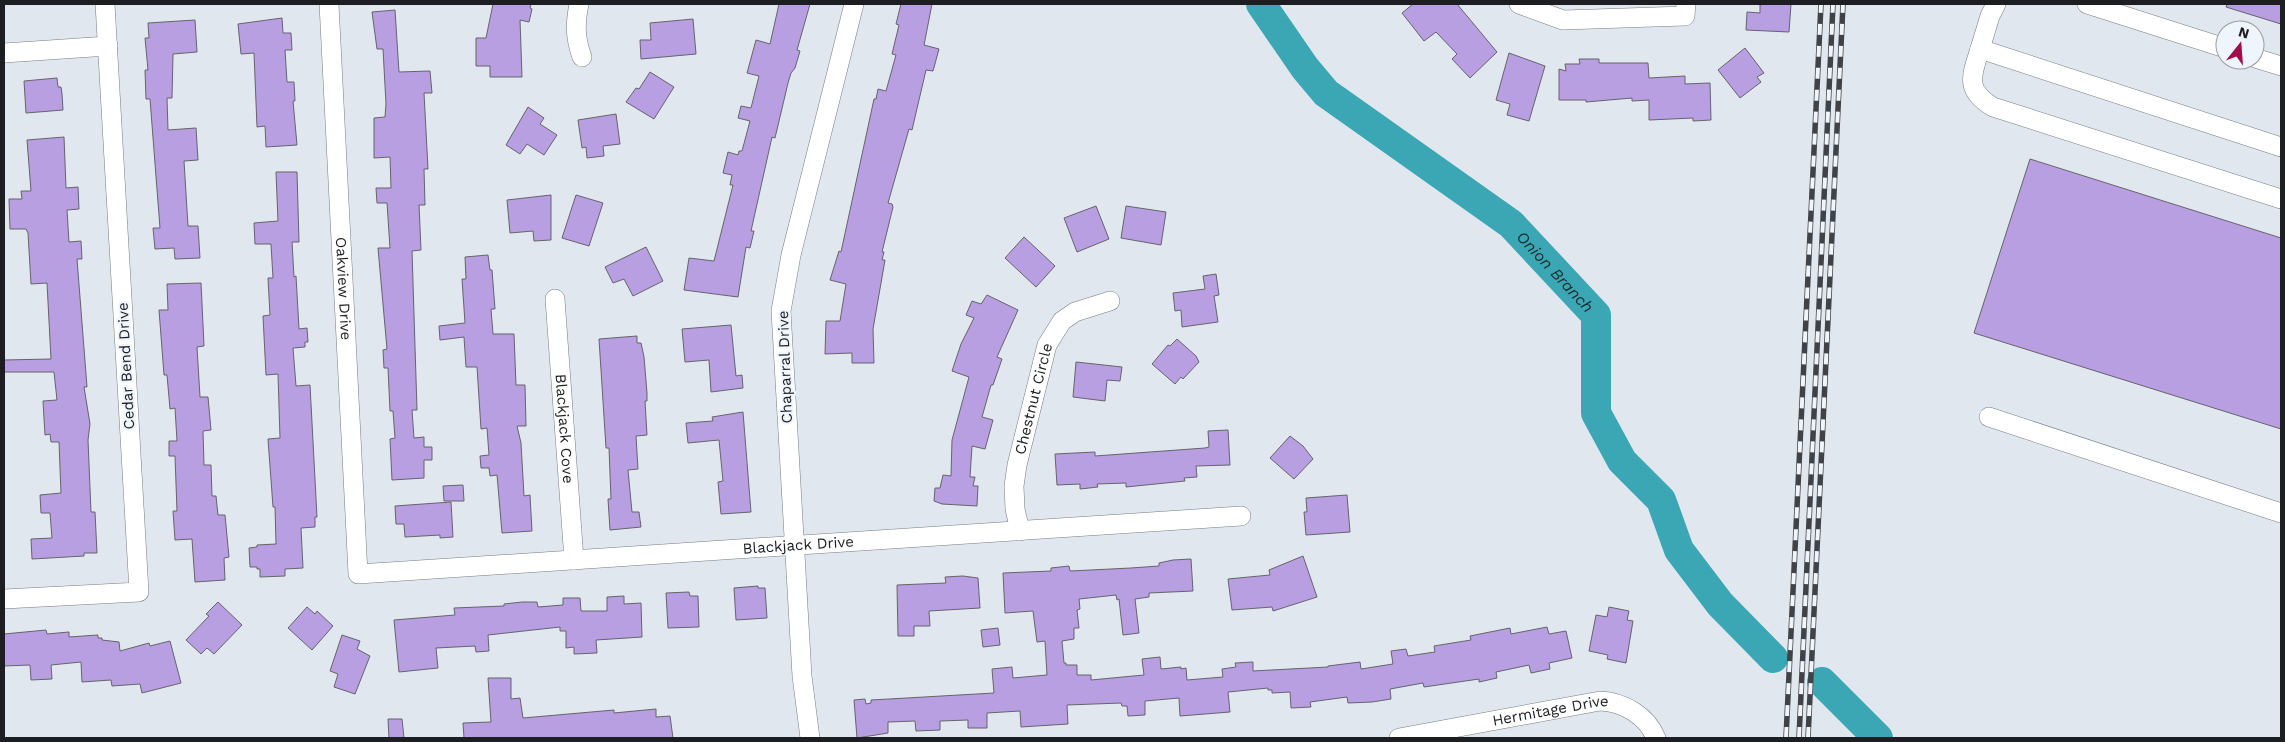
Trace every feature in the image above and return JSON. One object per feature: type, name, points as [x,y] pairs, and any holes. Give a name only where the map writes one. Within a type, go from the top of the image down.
[{"type":"street","name":"Cedar Bend Drive","points":[[4,599],[139,592],[105,4]]},
{"type":"street","name":"Oakview Drive","points":[[329,4],[358,574]]},
{"type":"street","points":[[579,4],[575,24],[576,41],[582,57]]},
{"type":"street","name":"Chaparral Drive","points":[[810,738],[802,676],[781,311],[790,255],[854,4]]},
{"type":"street","points":[[1519,4],[1563,20],[1685,16],[1686,4]]},
{"type":"street","points":[[1996,4],[1990,16],[1973,71],[1972,83],[1976,94],[1993,107],[2281,199]]},
{"type":"street","points":[[2087,4],[2215,45]]},
{"type":"street","points":[[4,53],[108,46]]},
{"type":"street","points":[[1980,49],[2281,147]]},
{"type":"street","points":[[2265,61],[2281,66]]},
{"type":"street","name":"Blackjack Cove","points":[[555,299],[574,560]]},
{"type":"street","name":"Chestnut Circle","points":[[1020,531],[1014,509],[1014,486],[1017,465],[1047,345],[1062,321],[1075,312],[1110,302]]},
{"type":"street","points":[[1989,417],[2281,513]]},
{"type":"street","name":"Blackjack Drive","points":[[358,574],[1241,516]]},
{"type":"street","name":"Hermitage Drive","points":[[1400,738],[1600,701],[1616,703],[1637,714],[1652,730],[1656,738]]},
{"type":"building","points":[[493,4],[531,4],[530,8],[532,9],[529,22],[520,20],[522,77],[490,77],[490,66],[476,66],[476,38],[486,38]]},
{"type":"building","points":[[779,4],[810,4],[797,50],[800,51],[788,83],[775,138],[772,137],[751,231],[754,231],[750,248],[746,247],[738,297],[684,290],[689,258],[714,261],[733,185],[730,185],[732,175],[723,173],[728,152],[738,155],[739,151],[742,151],[750,121],[738,118],[741,106],[751,108],[759,76],[747,73],[756,40],[770,44]]},
{"type":"building","points":[[901,4],[932,4],[924,45],[939,49],[933,71],[926,70],[912,130],[909,129],[888,203],[892,204],[893,207],[882,252],[884,252],[882,260],[885,260],[873,329],[874,363],[852,363],[852,353],[825,354],[826,321],[840,321],[846,284],[830,280],[839,251],[841,252],[874,99],[876,99],[878,89],[886,91],[896,55],[892,54],[899,25],[896,24]]},
{"type":"building","points":[[1413,4],[1457,4],[1497,52],[1470,78],[1452,59],[1457,54],[1436,32],[1424,41],[1402,13]]},
{"type":"building","points":[[1791,4],[1789,32],[1746,30],[1747,12],[1760,13],[1760,5]]},
{"type":"building","points":[[2227,4],[2281,4],[2281,24],[2226,7]]},
{"type":"building","points":[[395,10],[399,72],[430,71],[432,93],[424,93],[428,169],[424,169],[425,205],[419,205],[421,250],[412,251],[417,410],[412,410],[414,438],[424,437],[424,447],[432,447],[432,460],[424,460],[424,478],[392,480],[390,439],[395,438],[393,411],[390,411],[388,368],[384,368],[383,350],[387,349],[378,248],[390,248],[387,203],[377,203],[376,188],[391,188],[390,157],[374,158],[374,118],[385,117],[386,104],[383,49],[377,49],[372,12]]},
{"type":"building","points":[[282,18],[283,33],[291,33],[292,50],[285,50],[287,82],[294,82],[295,101],[293,101],[297,145],[266,147],[265,126],[257,127],[254,53],[241,54],[238,24]]},
{"type":"building","points":[[693,19],[696,54],[641,59],[640,40],[651,40],[650,23]]},
{"type":"building","points":[[195,20],[197,52],[173,54],[172,98],[167,98],[168,130],[196,128],[198,160],[184,161],[188,226],[198,226],[200,258],[175,259],[174,248],[155,249],[153,228],[160,228],[150,99],[146,99],[145,70],[148,70],[145,38],[149,38],[148,23]]},
{"type":"building","points":[[1745,48],[1764,73],[1757,77],[1761,82],[1740,98],[1718,70]]},
{"type":"building","points":[[1509,53],[1545,66],[1529,121],[1507,115],[1510,104],[1496,100]]},
{"type":"building","points":[[1579,59],[1599,59],[1599,63],[1648,63],[1649,78],[1685,76],[1685,84],[1710,83],[1711,120],[1693,121],[1693,118],[1649,120],[1649,100],[1632,101],[1632,98],[1586,102],[1586,100],[1559,100],[1559,69],[1566,71],[1565,64],[1580,64]]},
{"type":"building","points":[[650,72],[674,87],[654,119],[626,102],[636,88],[639,89]]},
{"type":"building","points":[[57,78],[58,87],[61,87],[63,110],[26,113],[24,81]]},
{"type":"building","points":[[528,107],[544,118],[540,124],[557,135],[544,155],[527,144],[520,154],[506,145]]},
{"type":"building","points":[[616,114],[620,144],[603,146],[604,156],[587,158],[586,147],[582,148],[578,120]]},
{"type":"building","points":[[64,137],[66,188],[78,187],[79,209],[67,210],[69,242],[81,241],[82,259],[77,259],[87,387],[84,387],[90,424],[88,440],[91,512],[95,512],[97,553],[84,553],[84,556],[32,559],[31,539],[52,538],[50,513],[41,513],[40,495],[61,493],[59,442],[51,442],[50,434],[45,435],[43,401],[57,400],[54,372],[4,372],[4,360],[51,359],[47,283],[31,284],[28,233],[26,229],[10,229],[9,199],[22,199],[21,191],[31,191],[27,140]]},
{"type":"building","points":[[2030,159],[2281,238],[2281,429],[1974,333]]},
{"type":"building","points":[[276,172],[297,172],[299,242],[292,242],[294,277],[296,276],[299,329],[307,328],[308,342],[305,342],[305,347],[293,348],[296,386],[310,385],[317,517],[315,517],[315,527],[301,528],[303,568],[285,569],[285,576],[260,577],[260,569],[250,567],[249,548],[257,547],[257,545],[276,544],[275,507],[273,507],[268,439],[280,438],[278,374],[266,375],[263,316],[270,315],[268,278],[273,278],[271,244],[255,244],[254,223],[278,221]]},
{"type":"building","points":[[551,195],[551,240],[534,241],[533,231],[510,233],[507,200]]},
{"type":"building","points":[[576,195],[603,203],[589,246],[562,238]]},
{"type":"building","points":[[1096,206],[1109,239],[1077,252],[1064,218]]},
{"type":"building","points":[[1126,206],[1166,212],[1161,245],[1121,238]]},
{"type":"building","points":[[1024,237],[1055,266],[1036,287],[1005,258]]},
{"type":"building","points":[[646,247],[663,281],[633,296],[624,279],[613,283],[605,267]]},
{"type":"building","points":[[488,255],[490,270],[492,270],[495,309],[491,309],[493,334],[514,334],[516,385],[525,385],[526,426],[517,426],[521,443],[524,496],[530,495],[532,531],[502,533],[497,475],[490,476],[489,468],[481,468],[480,456],[489,455],[487,428],[481,429],[477,367],[466,367],[464,337],[440,340],[439,326],[465,323],[462,279],[466,279],[465,257]]},
{"type":"building","points":[[1216,274],[1219,295],[1214,296],[1218,322],[1182,327],[1181,310],[1175,311],[1173,293],[1205,289],[1203,276]]},
{"type":"building","points":[[201,283],[204,346],[197,347],[200,397],[208,397],[211,430],[203,431],[204,465],[211,465],[212,496],[216,496],[218,515],[225,515],[229,557],[224,558],[225,580],[195,582],[192,539],[175,540],[173,511],[177,511],[175,456],[169,456],[169,441],[177,441],[175,408],[170,409],[167,375],[164,375],[159,310],[168,310],[167,284]]},
{"type":"building","points":[[987,295],[1018,310],[997,357],[1002,359],[993,385],[991,385],[982,417],[993,420],[985,449],[972,446],[970,477],[975,477],[973,486],[978,486],[977,506],[942,504],[934,501],[935,488],[940,488],[943,475],[951,476],[952,440],[969,377],[952,371],[961,344],[974,318],[966,315],[972,301],[981,304]]},
{"type":"building","points":[[731,325],[736,376],[742,375],[743,388],[711,392],[709,360],[685,362],[682,329]]},
{"type":"building","points":[[637,336],[637,343],[641,343],[644,357],[647,393],[647,401],[645,401],[647,435],[636,436],[638,469],[628,470],[632,512],[639,512],[641,527],[610,530],[608,499],[611,499],[609,448],[606,448],[599,339]]},
{"type":"building","points":[[1177,339],[1196,356],[1199,362],[1183,379],[1181,377],[1175,384],[1152,364],[1168,345],[1170,346]]},
{"type":"building","points":[[1076,362],[1122,367],[1120,381],[1107,380],[1105,401],[1073,397]]},
{"type":"building","points":[[743,412],[751,512],[721,514],[718,482],[723,481],[719,440],[688,443],[686,423],[713,421],[712,417]]},
{"type":"building","points":[[1228,430],[1230,465],[1196,466],[1197,477],[1184,478],[1185,481],[1126,487],[1126,483],[1097,484],[1098,487],[1080,489],[1080,484],[1057,485],[1055,454],[1095,452],[1095,456],[1205,448],[1209,447],[1208,431]]},
{"type":"building","points":[[1290,436],[1303,446],[1313,459],[1294,479],[1270,458]]},
{"type":"building","points":[[463,485],[464,501],[444,501],[443,486]]},
{"type":"building","points":[[1347,495],[1350,532],[1306,535],[1304,512],[1307,512],[1306,498]]},
{"type":"building","points":[[451,502],[453,537],[440,538],[440,535],[405,537],[404,524],[396,524],[395,506]]},
{"type":"building","points":[[1303,556],[1317,597],[1273,611],[1272,607],[1232,610],[1228,579],[1270,575],[1269,570]]},
{"type":"building","points":[[1191,559],[1193,591],[1149,593],[1149,597],[1135,599],[1139,633],[1123,635],[1119,599],[1117,600],[1116,595],[1079,599],[1080,609],[1077,610],[1079,628],[1074,628],[1074,639],[1062,641],[1064,663],[1066,665],[1077,665],[1077,675],[1091,675],[1091,680],[1144,675],[1142,659],[1160,657],[1161,669],[1186,668],[1187,680],[1223,677],[1222,669],[1236,667],[1235,663],[1253,662],[1253,671],[1328,667],[1360,662],[1361,669],[1393,664],[1391,651],[1406,649],[1408,656],[1435,652],[1434,646],[1471,640],[1470,636],[1510,628],[1511,634],[1547,627],[1549,634],[1566,631],[1572,658],[1549,663],[1550,669],[1531,673],[1529,665],[1496,672],[1497,678],[1479,682],[1479,679],[1424,687],[1423,683],[1390,689],[1391,699],[1372,702],[1348,703],[1347,697],[1310,702],[1311,707],[1291,708],[1290,692],[1272,693],[1272,690],[1268,690],[1268,688],[1228,692],[1230,712],[1180,716],[1179,698],[1145,701],[1145,715],[1128,716],[1127,706],[1122,706],[1121,703],[1067,705],[1068,724],[1021,727],[1020,711],[987,713],[987,728],[968,728],[968,720],[940,721],[940,730],[916,731],[915,721],[888,722],[888,733],[857,738],[854,700],[865,699],[866,704],[871,703],[871,700],[994,693],[992,669],[1012,667],[1013,678],[1047,675],[1045,641],[1037,642],[1033,611],[1005,613],[1003,573],[1051,571],[1051,568],[1069,566],[1070,571],[1159,566],[1159,563]]},
{"type":"building","points":[[963,576],[978,578],[980,608],[929,611],[930,626],[914,626],[914,636],[898,636],[897,585],[946,583],[945,577]]},
{"type":"building","points":[[758,586],[758,588],[765,588],[767,618],[736,620],[734,588]]},
{"type":"building","points":[[689,592],[690,596],[698,596],[699,627],[668,628],[666,593]]},
{"type":"building","points":[[624,596],[624,604],[641,603],[642,637],[596,640],[597,653],[574,654],[574,647],[566,648],[566,631],[560,631],[560,627],[488,635],[489,651],[476,652],[475,646],[436,648],[438,668],[399,672],[394,620],[455,615],[454,608],[504,606],[504,604],[522,602],[537,602],[538,607],[563,605],[563,598],[580,598],[581,611],[607,611],[607,597]]},
{"type":"building","points":[[218,602],[242,625],[214,654],[207,648],[201,654],[186,640],[209,616],[206,614]]},
{"type":"building","points":[[307,607],[315,614],[317,611],[333,626],[312,650],[288,628]]},
{"type":"building","points":[[1609,607],[1629,611],[1627,620],[1633,621],[1626,663],[1607,659],[1608,655],[1589,651],[1596,615],[1607,617]]},
{"type":"building","points":[[998,628],[1000,645],[983,647],[981,630]]},
{"type":"building","points":[[46,630],[47,634],[69,632],[69,637],[98,635],[98,638],[102,638],[102,640],[119,642],[120,651],[149,643],[150,646],[170,641],[181,683],[142,693],[140,684],[112,686],[111,680],[82,682],[81,662],[51,665],[52,679],[31,680],[30,665],[4,666],[4,634]]},
{"type":"building","points":[[342,635],[360,641],[357,649],[370,656],[355,694],[334,687],[338,674],[330,671]]},
{"type":"building","points":[[488,678],[511,678],[511,699],[520,698],[523,718],[614,710],[614,713],[656,709],[656,717],[670,716],[673,738],[464,738],[463,723],[491,722]]},
{"type":"building","points":[[388,719],[402,719],[404,738],[389,738]]},
{"type":"waterway","name":"Onion Branch","points":[[1261,4],[1305,68],[1326,93],[1511,224],[1596,315],[1596,413],[1622,461],[1661,500],[1679,550],[1720,604],[1773,658]]},
{"type":"waterway","name":"Onion Branch","points":[[1822,682],[1878,738]]},
{"type":"railway","points":[[1786,738],[1821,4]]},
{"type":"railway","points":[[1799,738],[1833,4]]},
{"type":"railway","points":[[1808,738],[1843,4]]}]
